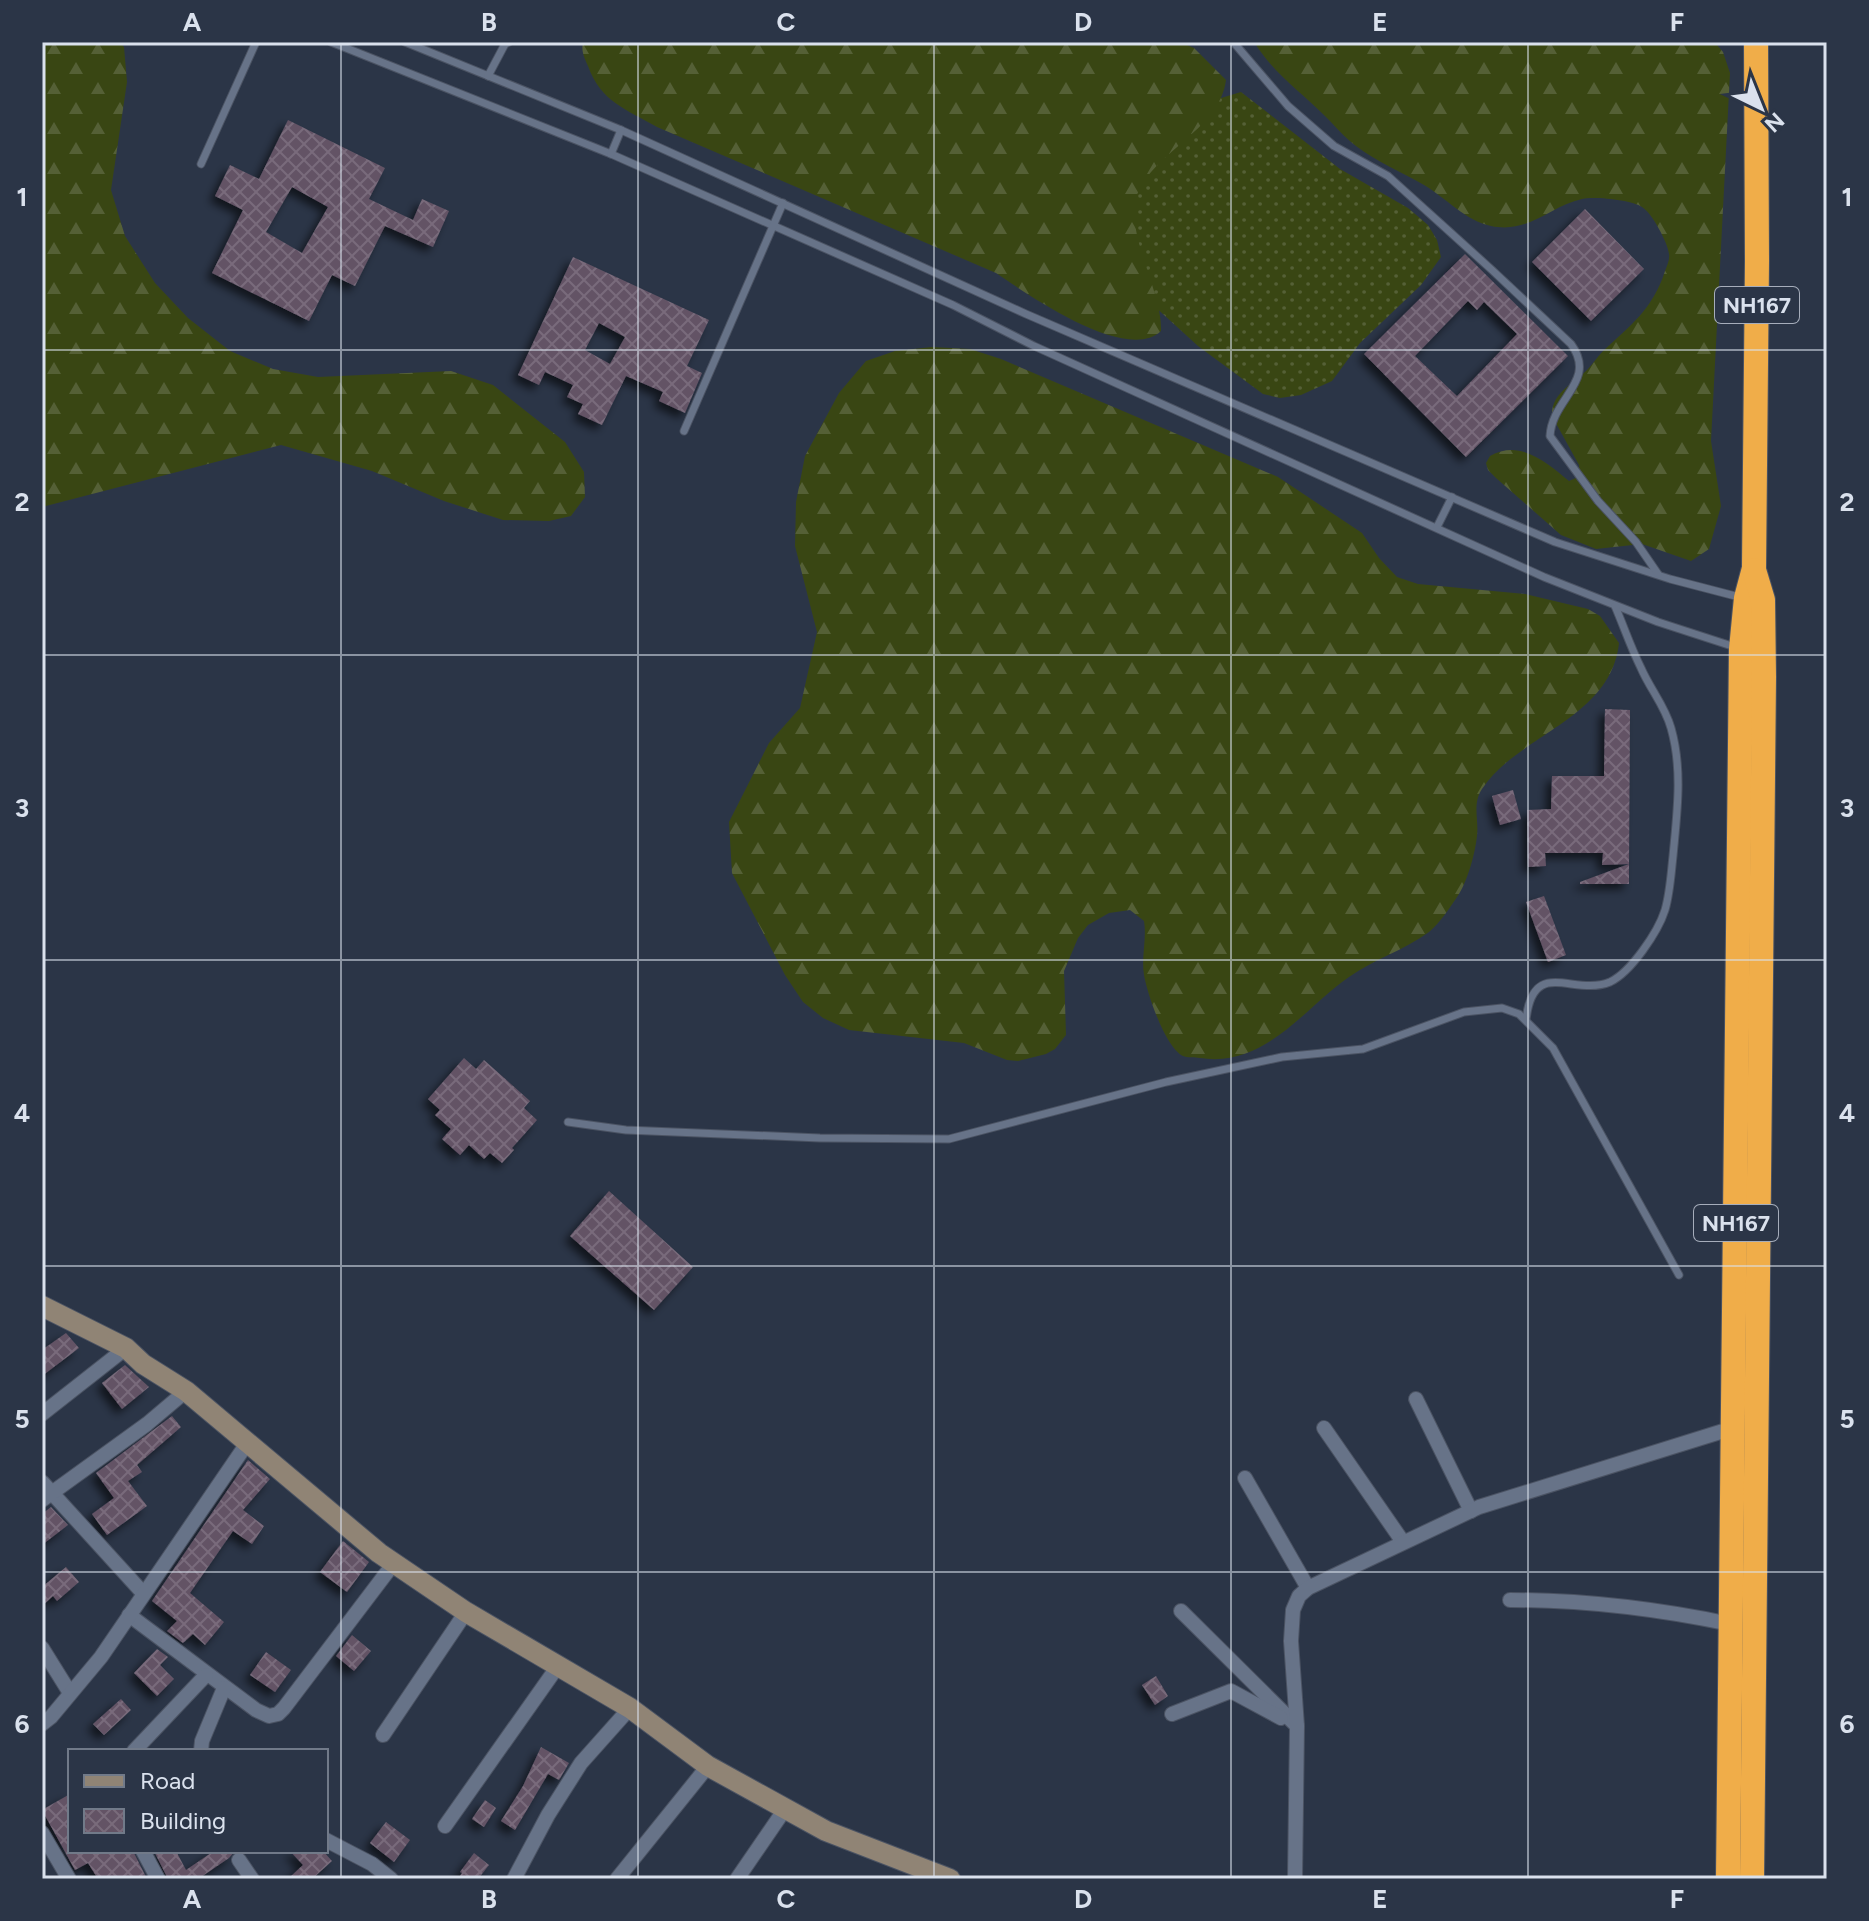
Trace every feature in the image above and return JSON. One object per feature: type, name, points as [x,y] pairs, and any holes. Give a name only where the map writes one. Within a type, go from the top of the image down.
[{"type":"highway","name":"NH167","points":[[1728,1879],[1733,1428],[1754,599],[1756,42]]},
{"type":"highway","name":"NH167","points":[[1752,648],[1752,1879]]},
{"type":"street","points":[[42,1306],[126,1348],[143,1364],[186,1391],[394,1563],[466,1612],[630,1708],[708,1766],[826,1831],[950,1879]]},
{"type":"street","points":[[42,1414],[126,1348]]},
{"type":"street","points":[[143,1593],[45,1492],[147,1424],[186,1391]]},
{"type":"street","points":[[1416,1399],[1471,1511]]},
{"type":"street","points":[[1324,1428],[1403,1542]]},
{"type":"street","points":[[1295,1879],[1297,1726],[1291,1641],[1293,1610],[1299,1596],[1308,1588],[1471,1511],[1733,1428]]},
{"type":"street","points":[[42,1724],[101,1657],[248,1442]]},
{"type":"street","points":[[1245,1478],[1308,1588]]},
{"type":"street","points":[[129,1615],[224,1688],[269,1716],[278,1714],[302,1688],[394,1563]]},
{"type":"street","points":[[1510,1600],[1671,1612],[1730,1624]]},
{"type":"street","points":[[1181,1611],[1297,1726]]},
{"type":"street","points":[[383,1735],[466,1612]]},
{"type":"street","points":[[42,1648],[70,1693]]},
{"type":"street","points":[[445,1826],[558,1666]]},
{"type":"street","points":[[136,1749],[206,1675]]},
{"type":"street","points":[[201,1749],[224,1688]]},
{"type":"street","points":[[1172,1714],[1231,1691],[1297,1726]]},
{"type":"street","points":[[517,1878],[548,1815],[581,1763],[630,1708]]},
{"type":"street","points":[[617,1879],[708,1766]]},
{"type":"street","points":[[737,1879],[785,1809]]},
{"type":"street","points":[[42,1833],[69,1879]]},
{"type":"street","points":[[328,1841],[372,1864],[391,1879]]},
{"type":"street","points":[[144,1853],[158,1879]]},
{"type":"street","points":[[239,1860],[252,1879]]},
{"type":"lane","points":[[201,164],[256,42]]},
{"type":"lane","points":[[331,42],[611,154],[953,305],[1034,346],[1544,577],[1615,606],[1752,648]]},
{"type":"lane","points":[[405,42],[621,130],[1026,314],[1555,542],[1658,574],[1754,599]]},
{"type":"lane","points":[[488,76],[509,42]]},
{"type":"lane","points":[[1235,44],[1288,106],[1334,146],[1388,176],[1571,344],[1580,357],[1581,371],[1555,413],[1550,436],[1658,574]]},
{"type":"lane","points":[[611,154],[621,130]]},
{"type":"lane","points":[[684,431],[783,203]]},
{"type":"lane","points":[[1437,527],[1452,497]]},
{"type":"lane","points":[[1526,1020],[1527,1005],[1545,982],[1552,980],[1581,986],[1595,985],[1611,981],[1627,968],[1658,927],[1668,897],[1679,798],[1676,752],[1668,719],[1642,670],[1615,606]]},
{"type":"lane","points":[[568,1122],[641,1130],[820,1138],[949,1139],[1166,1082],[1253,1063],[1363,1049],[1464,1012],[1502,1008],[1519,1014],[1553,1048],[1679,1275]]},
{"type":"green space","points":[[42,42],[120,42],[124,47],[127,82],[111,190],[125,236],[155,283],[188,318],[230,351],[273,369],[318,377],[451,371],[493,385],[565,442],[584,472],[585,497],[571,516],[549,521],[503,520],[444,501],[372,471],[281,445],[42,507]]},
{"type":"green space","points":[[583,42],[1180,42],[1194,48],[1226,80],[1221,96],[1202,124],[1150,174],[1140,188],[1135,203],[1138,239],[1156,296],[1161,331],[1145,339],[1125,339],[1102,333],[1030,296],[996,273],[657,127],[616,103],[600,88],[584,57]]},
{"type":"green space","points":[[1254,42],[1677,42],[1717,45],[1723,52],[1730,73],[1711,441],[1721,506],[1709,549],[1691,561],[1642,544],[1596,549],[1561,535],[1496,478],[1486,463],[1490,456],[1501,451],[1522,451],[1542,460],[1569,481],[1580,476],[1579,465],[1552,416],[1553,408],[1559,395],[1640,316],[1660,284],[1669,254],[1659,229],[1646,210],[1622,201],[1588,198],[1570,202],[1517,226],[1482,223],[1352,143],[1279,73]]},
{"type":"green space","points":[[1241,92],[1340,169],[1408,208],[1428,225],[1437,240],[1441,257],[1421,285],[1360,343],[1332,381],[1301,395],[1280,398],[1263,394],[1198,346],[1141,294],[1124,256],[1138,164],[1201,104]]},
{"type":"green space","points":[[932,347],[970,349],[1001,359],[1278,477],[1362,533],[1397,577],[1418,584],[1525,594],[1588,609],[1600,616],[1619,643],[1612,669],[1599,690],[1561,724],[1498,770],[1482,789],[1477,806],[1476,843],[1468,874],[1459,894],[1437,924],[1420,938],[1349,977],[1264,1045],[1223,1059],[1187,1057],[1176,1051],[1158,1019],[1146,983],[1143,968],[1144,921],[1130,910],[1109,913],[1088,925],[1078,938],[1064,971],[1066,1035],[1055,1049],[1046,1054],[1018,1061],[1007,1060],[964,1043],[849,1030],[823,1018],[803,1002],[785,975],[732,873],[729,822],[769,743],[800,708],[817,632],[795,546],[796,502],[805,456],[839,393],[866,361],[895,351]]},
{"type":"building","points":[[288,120],[385,168],[369,199],[413,220],[422,199],[449,211],[433,247],[385,226],[355,286],[332,275],[309,321],[212,273],[243,210],[215,196],[230,165],[259,179]],"holes":[[[292,187],[328,207],[302,253],[266,232]]]},
{"type":"building","points":[[1585,209],[1644,269],[1591,321],[1532,262]]},
{"type":"building","points":[[1465,254],[1568,356],[1466,457],[1364,354]],"holes":[[[1468,301],[1477,310],[1484,302],[1517,334],[1457,396],[1415,356]]]},
{"type":"building","points":[[573,257],[709,320],[687,366],[702,373],[685,413],[659,401],[663,392],[626,376],[602,425],[578,414],[583,404],[567,397],[573,385],[545,372],[539,385],[518,375]],"holes":[[[599,323],[625,337],[610,364],[585,350]]]},
{"type":"building","points":[[1605,709],[1630,710],[1629,864],[1602,865],[1603,853],[1545,853],[1546,866],[1528,867],[1527,810],[1551,809],[1552,776],[1604,776]]},
{"type":"building","points":[[1513,790],[1521,819],[1500,825],[1492,796]]},
{"type":"building","points":[[1629,864],[1629,884],[1580,884],[1580,882]]},
{"type":"building","points":[[1544,896],[1566,955],[1548,962],[1526,902]]},
{"type":"building","points":[[464,1058],[476,1069],[484,1060],[530,1101],[524,1108],[537,1120],[502,1163],[490,1153],[484,1159],[469,1145],[460,1155],[442,1139],[451,1129],[435,1115],[440,1110],[428,1099]]},
{"type":"building","points":[[609,1191],[693,1267],[654,1310],[570,1236]]},
{"type":"building","points":[[66,1333],[79,1348],[42,1376],[42,1350]]},
{"type":"building","points":[[125,1365],[149,1387],[122,1409],[102,1383]]},
{"type":"building","points":[[172,1416],[181,1427],[137,1465],[142,1472],[128,1481],[147,1506],[107,1535],[92,1514],[114,1498],[96,1473]]},
{"type":"building","points":[[248,1460],[270,1479],[243,1510],[264,1526],[252,1544],[233,1531],[190,1593],[224,1622],[205,1645],[193,1634],[183,1643],[167,1631],[177,1621],[152,1601]]},
{"type":"building","points":[[51,1507],[68,1525],[42,1545],[42,1514]]},
{"type":"building","points":[[343,1541],[369,1562],[347,1592],[320,1572]]},
{"type":"building","points":[[66,1567],[79,1582],[57,1601],[53,1596],[42,1606],[42,1587]]},
{"type":"building","points":[[352,1635],[371,1651],[354,1671],[336,1656]]},
{"type":"building","points":[[157,1649],[168,1657],[160,1665],[174,1679],[157,1696],[134,1673]]},
{"type":"building","points":[[266,1652],[291,1670],[275,1692],[250,1675]]},
{"type":"building","points":[[1156,1676],[1168,1696],[1155,1705],[1142,1685]]},
{"type":"building","points":[[121,1699],[131,1710],[104,1735],[93,1724]]},
{"type":"building","points":[[541,1747],[569,1763],[559,1780],[548,1774],[515,1830],[501,1821],[523,1786]]},
{"type":"building","points":[[68,1795],[68,1853],[134,1853],[147,1879],[98,1879],[88,1863],[75,1870],[42,1810]]},
{"type":"building","points":[[485,1800],[496,1808],[484,1827],[472,1819]]},
{"type":"building","points":[[386,1822],[410,1840],[394,1862],[370,1843]]},
{"type":"building","points":[[155,1853],[177,1853],[186,1870],[211,1853],[233,1853],[198,1879],[168,1879]]},
{"type":"building","points":[[292,1853],[325,1853],[332,1861],[312,1879],[288,1879],[303,1865]]},
{"type":"building","points":[[474,1853],[489,1865],[478,1879],[458,1879],[460,1872]]}]
